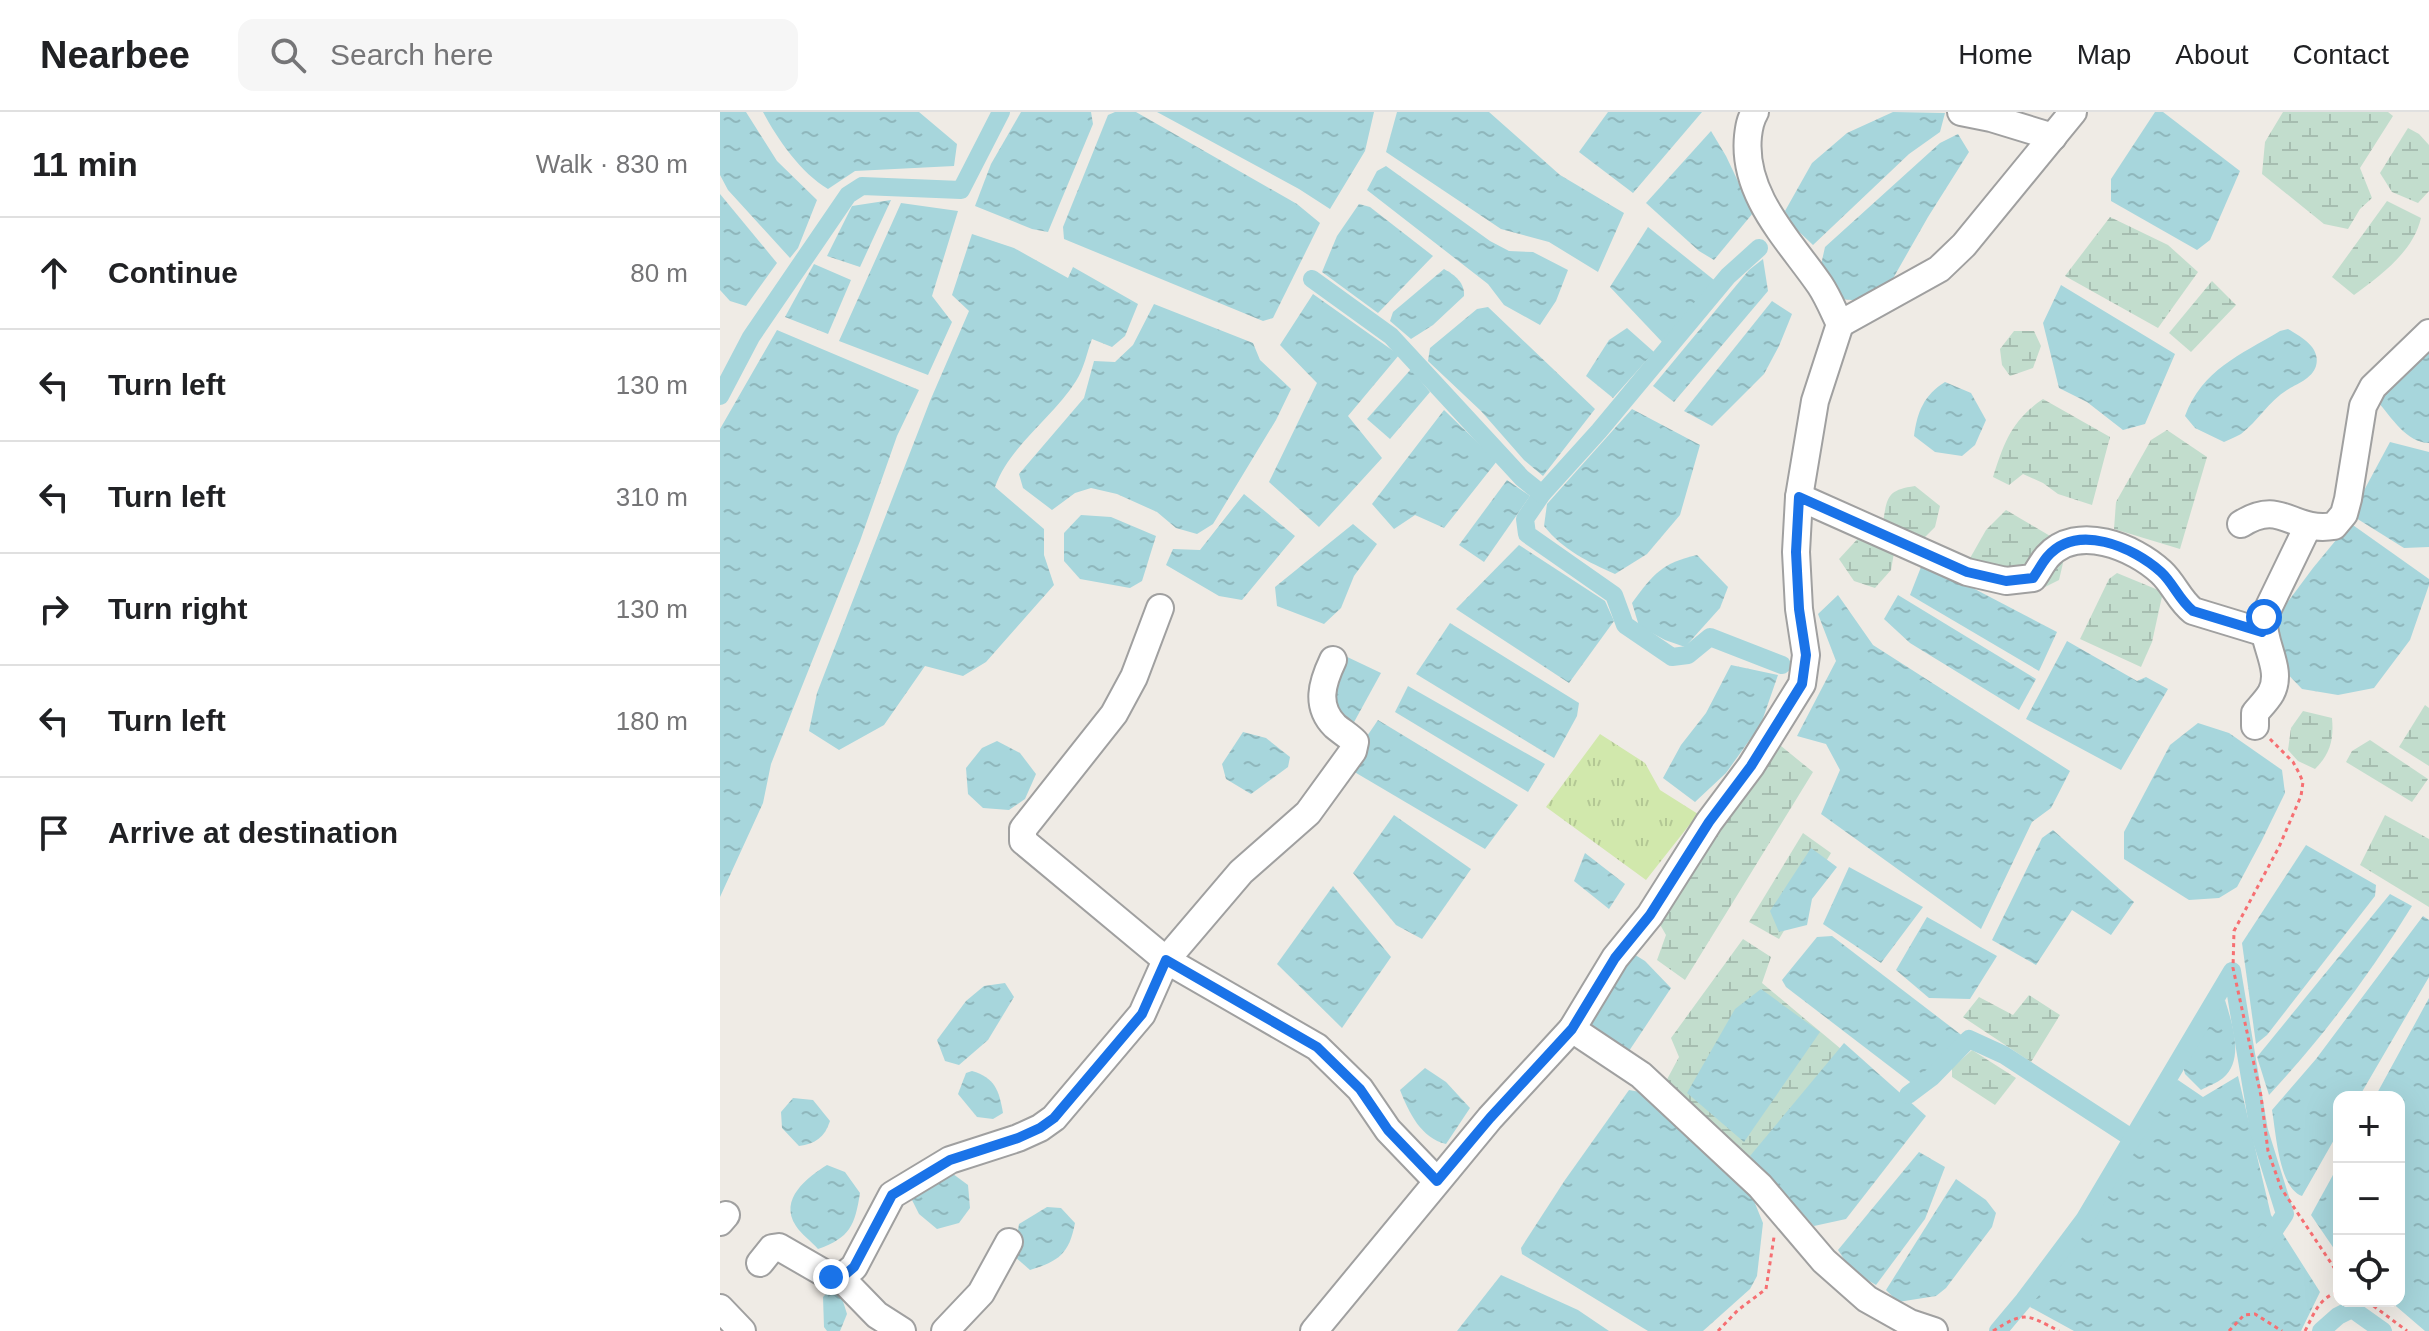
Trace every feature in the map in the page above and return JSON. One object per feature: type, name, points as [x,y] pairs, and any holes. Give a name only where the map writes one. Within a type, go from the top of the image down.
[{"type":"street","points":[[1755,112],[1750,119],[1746,153],[1760,198],[1779,231],[1822,286],[1840,324]]},
{"type":"street","points":[[1961,112],[2053,137]]},
{"type":"street","points":[[1314,1331],[1490,1118],[1572,1029],[1615,958],[1650,915],[1709,822],[1751,766],[1802,684],[1806,655],[1799,609],[1796,552],[1799,497],[1815,401],[1840,324],[1939,269],[1964,245],[2073,112]]},
{"type":"street","points":[[2241,524],[2261,513],[2271,513],[2308,526],[2334,526],[2344,514],[2367,396],[2429,333]]},
{"type":"street","points":[[1799,497],[1967,572],[2006,581],[2033,578],[2049,554],[2072,542],[2084,539],[2106,542],[2129,551],[2161,572],[2184,604],[2193,611],[2262,632]]},
{"type":"street","points":[[2255,726],[2255,713],[2273,691],[2276,669],[2262,632],[2264,617],[2308,526]]},
{"type":"street","points":[[1160,608],[1134,677],[1114,714],[1023,829],[1023,841],[1166,960],[1317,1047],[1360,1089],[1388,1130],[1437,1181]]},
{"type":"street","points":[[841,1278],[854,1267],[892,1195],[950,1160],[1018,1138],[1054,1118],[1142,1014],[1166,960],[1241,872],[1308,813],[1353,751],[1355,742],[1333,724],[1322,705],[1322,689],[1333,660]]},
{"type":"street","points":[[1572,1029],[1641,1075],[1760,1186],[1824,1261],[1867,1299],[1910,1323],[1934,1331]]},
{"type":"street","points":[[945,1331],[981,1293],[1009,1242]]},
{"type":"street","points":[[760,1263],[772,1248],[779,1247],[831,1277],[841,1278],[877,1315],[902,1331]]},
{"type":"street","points":[[720,1308],[742,1331]]},
{"type":"path","points":[[2255,726],[2293,762],[2303,782],[2301,796],[2279,847],[2234,931],[2233,968],[2261,1096],[2268,1151],[2281,1188],[2333,1266]]},
{"type":"path","points":[[1718,1331],[1738,1310],[1766,1289],[1774,1234],[1782,1214]]},
{"type":"path","points":[[2305,1331],[2319,1303],[2333,1294]]},
{"type":"path","points":[[2375,1307],[2407,1331]]},
{"type":"path","points":[[2229,1331],[2244,1315],[2255,1314],[2282,1331]]},
{"type":"path","points":[[1993,1331],[2013,1319],[2029,1316],[2059,1331]]},
{"type":"green space","points":[[2283,112],[2388,112],[2393,116],[2360,168],[2372,198],[2360,209],[2348,229],[2324,224],[2262,174],[2265,142]]},
{"type":"green space","points":[[2408,128],[2429,145],[2429,191],[2418,203],[2392,192],[2380,173]]},
{"type":"green space","points":[[2387,201],[2421,218],[2417,230],[2395,262],[2354,295],[2332,277]]},
{"type":"green space","points":[[2110,217],[2168,245],[2198,272],[2158,328],[2065,276]]},
{"type":"green space","points":[[2212,281],[2236,305],[2191,352],[2169,333]]},
{"type":"green space","points":[[2014,331],[2034,331],[2041,346],[2033,368],[2010,376],[2002,365],[2000,349]]},
{"type":"green space","points":[[2043,399],[2110,437],[2092,505],[2058,494],[2023,474],[2009,485],[1993,477],[2010,433],[2024,415]]},
{"type":"green space","points":[[2167,430],[2207,457],[2180,549],[2114,529],[2116,502],[2151,440]]},
{"type":"green space","points":[[1915,486],[1940,506],[1935,527],[1923,539],[1883,523],[1890,496]]},
{"type":"green space","points":[[2006,510],[2067,546],[2059,580],[2039,590],[1969,560],[1986,530]]},
{"type":"green space","points":[[1863,533],[1895,547],[1891,570],[1875,588],[1854,581],[1839,559]]},
{"type":"green space","points":[[2117,573],[2163,592],[2152,642],[2141,667],[2080,639],[2109,579]]},
{"type":"green space","points":[[2425,705],[2429,708],[2429,766],[2399,747]]},
{"type":"green space","points":[[2303,711],[2332,718],[2330,746],[2315,769],[2298,761],[2288,750],[2291,728]]},
{"type":"green space","points":[[1600,734],[1645,763],[1660,790],[1698,814],[1646,880],[1546,807]]},
{"type":"green space","points":[[2370,740],[2428,779],[2412,802],[2346,762],[2352,751]]},
{"type":"green space","points":[[1776,742],[1813,772],[1685,980],[1657,960],[1666,935],[1658,921]]},
{"type":"green space","points":[[2385,815],[2429,839],[2429,907],[2360,865]]},
{"type":"green space","points":[[1803,833],[1831,853],[1779,939],[1749,922]]},
{"type":"green space","points":[[1743,939],[1771,957],[1762,983],[1865,1069],[1822,1218],[1793,1206],[1664,1085],[1679,1057],[1671,1038]]},
{"type":"green space","points":[[2029,995],[2060,1015],[2031,1062],[1963,1017],[1979,997],[2013,1015]]},
{"type":"green space","points":[[1972,1050],[2016,1078],[1995,1105],[1952,1077],[1952,1068]]},
{"type":"water","points":[[720,112],[746,112],[777,161],[817,200],[798,248],[790,258],[728,190],[720,175]]},
{"type":"water","points":[[763,112],[919,112],[957,144],[954,166],[855,171],[828,189],[791,155]]},
{"type":"water","points":[[1021,112],[1091,112],[1093,124],[1048,232],[1032,229],[975,206],[991,164]]},
{"type":"water","points":[[1136,112],[1297,204],[1320,223],[1273,318],[1263,321],[1064,239],[1063,227],[1108,115]]},
{"type":"water","points":[[1157,112],[1374,112],[1365,151],[1330,209]]},
{"type":"water","points":[[1397,112],[1489,112],[1560,175],[1624,213],[1598,272],[1549,242],[1501,229],[1386,152]]},
{"type":"water","points":[[1608,112],[1702,112],[1633,193],[1579,152]]},
{"type":"water","points":[[1893,112],[1945,113],[1940,132],[1909,154],[1813,245],[1794,227],[1785,211],[1812,163],[1847,133]]},
{"type":"water","points":[[2155,112],[2163,112],[2240,171],[2210,240],[2197,250],[2111,201],[2111,179]]},
{"type":"water","points":[[1711,131],[1753,213],[1714,260],[1699,251],[1646,203]]},
{"type":"water","points":[[1958,134],[1969,152],[1887,289],[1871,302],[1842,299],[1821,265],[1825,247],[1940,143]]},
{"type":"water","points":[[1386,166],[1490,241],[1509,251],[1533,252],[1568,270],[1556,301],[1540,325],[1504,305],[1488,284],[1367,190],[1377,171]]},
{"type":"water","points":[[720,194],[777,263],[746,306],[730,301],[720,290]]},
{"type":"water","points":[[891,200],[860,267],[827,256],[852,206]]},
{"type":"water","points":[[901,203],[958,211],[932,296],[952,322],[928,375],[839,341]]},
{"type":"water","points":[[1359,204],[1370,207],[1433,256],[1378,313],[1322,272],[1337,236]]},
{"type":"water","points":[[1648,227],[1714,280],[1663,343],[1610,287]]},
{"type":"water","points":[[972,234],[1014,248],[1068,278],[1073,267],[1138,304],[1125,336],[1112,347],[1092,339],[1076,381],[1011,458],[995,487],[1044,529],[1044,555],[1054,585],[986,662],[963,676],[925,666],[884,725],[839,750],[809,731],[817,693],[930,401],[969,311],[952,295]]},
{"type":"water","points":[[1763,259],[1768,291],[1674,402],[1653,386],[1749,270]]},
{"type":"water","points":[[814,264],[851,280],[828,334],[785,317]]},
{"type":"water","points":[[1444,269],[1458,280],[1464,296],[1433,325],[1411,339],[1390,321],[1393,312]]},
{"type":"water","points":[[2061,285],[2175,354],[2145,424],[2123,430],[2087,402],[2059,388],[2043,323]]},
{"type":"water","points":[[1313,294],[1399,355],[1348,416],[1382,458],[1319,527],[1269,482],[1317,383],[1280,345]]},
{"type":"water","points":[[1772,301],[1792,314],[1764,374],[1712,426],[1684,411]]},
{"type":"water","points":[[1154,304],[1253,343],[1260,360],[1291,389],[1276,420],[1213,524],[1197,534],[1176,528],[1157,512],[1117,494],[1091,488],[1075,493],[1052,510],[1023,488],[1019,474],[1084,398],[1094,361],[1115,362],[1133,345]]},
{"type":"water","points":[[1488,307],[1595,409],[1543,476],[1428,361],[1430,348],[1477,309]]},
{"type":"water","points":[[1627,328],[1654,352],[1613,398],[1586,376],[1609,340]]},
{"type":"water","points":[[2288,329],[2309,343],[2316,353],[2316,366],[2311,374],[2281,395],[2235,437],[2224,442],[2195,428],[2185,416],[2192,400],[2212,375],[2237,356]]},
{"type":"water","points":[[777,330],[919,390],[897,436],[860,541],[771,764],[763,803],[720,897],[720,429]]},
{"type":"water","points":[[2429,347],[2429,443],[2407,434],[2378,402],[2382,383]]},
{"type":"water","points":[[1411,369],[1430,392],[1390,439],[1367,419]]},
{"type":"water","points":[[1945,382],[1971,393],[1986,420],[1975,445],[1962,456],[1935,452],[1914,436],[1923,405]]},
{"type":"water","points":[[1632,409],[1700,445],[1680,515],[1647,554],[1615,574],[1568,549],[1544,526],[1547,504]]},
{"type":"water","points":[[1444,410],[1497,461],[1444,528],[1415,515],[1394,529],[1372,504]]},
{"type":"water","points":[[2390,442],[2429,452],[2429,547],[2404,548],[2356,518],[2354,509]]},
{"type":"water","points":[[1507,480],[1530,496],[1484,562],[1459,545]]},
{"type":"water","points":[[1244,494],[1295,536],[1242,600],[1219,596],[1166,565],[1173,549],[1200,550]]},
{"type":"water","points":[[1081,515],[1111,517],[1156,536],[1142,581],[1130,588],[1080,579],[1064,561],[1064,533]]},
{"type":"water","points":[[2350,523],[2429,579],[2429,585],[2410,640],[2374,688],[2338,695],[2302,689],[2280,666],[2275,628],[2281,611]]},
{"type":"water","points":[[1353,524],[1377,544],[1354,576],[1341,608],[1324,624],[1277,606],[1275,587]]},
{"type":"water","points":[[1519,545],[1605,601],[1614,621],[1569,683],[1456,609]]},
{"type":"water","points":[[1697,555],[1728,587],[1720,608],[1685,647],[1639,626],[1632,603],[1659,571]]},
{"type":"water","points":[[1923,562],[2057,632],[2039,671],[1910,595]]},
{"type":"water","points":[[1838,595],[1873,645],[2070,771],[2051,808],[2032,822],[1981,929],[1821,814],[1840,770],[1826,744],[1797,736],[1836,661],[1818,614]]},
{"type":"water","points":[[1898,595],[2036,679],[2019,710],[1910,643],[1884,619]]},
{"type":"water","points":[[1450,623],[1579,703],[1577,716],[1554,758],[1416,674]]},
{"type":"water","points":[[2067,641],[2137,681],[2146,677],[2168,689],[2121,770],[2026,719]]},
{"type":"water","points":[[1341,654],[1381,673],[1353,724],[1338,723],[1328,679]]},
{"type":"water","points":[[1731,665],[1778,675],[1761,724],[1726,773],[1695,802],[1663,778],[1681,745],[1706,713]]},
{"type":"water","points":[[1408,686],[1545,764],[1528,792],[1395,712]]},
{"type":"water","points":[[1378,720],[1518,805],[1485,849],[1346,767]]},
{"type":"water","points":[[2198,723],[2229,733],[2282,770],[2285,793],[2237,887],[2219,898],[2189,900],[2124,859],[2124,832],[2170,745]]},
{"type":"water","points":[[1243,732],[1266,738],[1290,757],[1288,767],[1251,794],[1226,779],[1222,764]]},
{"type":"water","points":[[997,741],[1020,753],[1036,774],[1025,799],[1009,810],[983,808],[968,794],[966,768],[982,748]]},
{"type":"water","points":[[1394,815],[1471,869],[1422,939],[1396,925],[1353,873]]},
{"type":"water","points":[[2053,830],[2134,902],[2111,935],[2072,910],[2036,965],[1992,940],[2042,838]]},
{"type":"water","points":[[2306,845],[2376,885],[2375,896],[2267,1035],[2256,1044],[2242,943]]},
{"type":"water","points":[[1811,848],[1837,867],[1812,899],[1807,925],[1779,932],[1770,911]]},
{"type":"water","points":[[1585,853],[1625,884],[1609,909],[1574,881]]},
{"type":"water","points":[[1849,867],[1923,907],[1881,963],[1823,924]]},
{"type":"water","points":[[1333,886],[1391,957],[1342,1028],[1277,964]]},
{"type":"water","points":[[2390,894],[2412,906],[2345,1004],[2269,1095],[2257,1057]]},
{"type":"water","points":[[2423,916],[2429,920],[2429,977],[2362,1091],[2333,1091],[2333,1142],[2302,1196],[2294,1191],[2283,1171],[2272,1110],[2316,1059]]},
{"type":"water","points":[[1927,917],[1997,956],[1970,999],[1929,998],[1896,970]]},
{"type":"water","points":[[1832,936],[1964,1037],[1914,1085],[1786,987],[1782,980],[1817,937]]},
{"type":"water","points":[[1632,953],[1645,961],[1671,988],[1629,1051],[1618,1054],[1586,1031]]},
{"type":"water","points":[[1005,983],[1014,997],[988,1040],[959,1065],[945,1061],[937,1040],[966,1001],[984,986]]},
{"type":"water","points":[[1761,989],[1820,1032],[1744,1142],[1687,1093],[1735,1009]]},
{"type":"water","points":[[2429,998],[2429,1331],[2397,1307],[2405,1307],[2405,1091],[2378,1091]]},
{"type":"water","points":[[2225,1000],[2235,1041],[2234,1061],[2223,1078],[2201,1090],[2185,1074],[2183,1066],[2210,1011]]},
{"type":"water","points":[[1844,1043],[1926,1116],[1846,1219],[1814,1226],[1750,1156]]},
{"type":"water","points":[[1425,1068],[1446,1082],[1470,1108],[1446,1144],[1423,1130],[1412,1116],[1400,1090]]},
{"type":"water","points":[[972,1071],[991,1081],[997,1091],[1003,1113],[993,1119],[977,1117],[958,1094],[966,1073]]},
{"type":"water","points":[[2238,1076],[2271,1215],[2320,1292],[2301,1331],[2074,1331],[2030,1307],[2035,1294],[2088,1221],[2168,1085],[2178,1080],[2203,1097]]},
{"type":"water","points":[[1629,1090],[1646,1093],[1752,1196],[1763,1223],[1757,1276],[1750,1289],[1703,1331],[1648,1331],[1522,1254],[1521,1248],[1565,1180]]},
{"type":"water","points":[[793,1098],[813,1100],[830,1121],[819,1139],[810,1144],[799,1146],[782,1128],[781,1112]]},
{"type":"water","points":[[1919,1152],[1945,1167],[1925,1219],[1876,1285],[1851,1270],[1838,1250]]},
{"type":"water","points":[[827,1165],[845,1172],[860,1193],[849,1229],[837,1240],[818,1249],[796,1226],[791,1207],[804,1182]]},
{"type":"water","points":[[949,1171],[968,1185],[970,1208],[959,1223],[937,1229],[919,1214],[911,1198]]},
{"type":"water","points":[[2333,1175],[2333,1247],[2311,1215]]},
{"type":"water","points":[[1956,1179],[1986,1200],[1996,1213],[1992,1227],[1946,1288],[1936,1296],[1898,1302],[1886,1290]]},
{"type":"water","points":[[1047,1207],[1061,1208],[1075,1223],[1073,1234],[1061,1255],[1030,1270],[1014,1256],[1019,1224]]},
{"type":"water","points":[[1501,1275],[1578,1310],[1609,1331],[1457,1331]]},
{"type":"water","points":[[829,1291],[841,1295],[847,1314],[840,1331],[827,1331],[824,1327],[823,1297]]},
{"type":"waterway","points":[[720,396],[751,337],[848,195],[862,186],[961,190],[1001,112]]},
{"type":"waterway","points":[[1759,248],[1728,276],[1599,431],[1542,494],[1525,519],[1527,534],[1614,595],[1625,625],[1672,657],[1688,655],[1710,637],[1782,665]]},
{"type":"waterway","points":[[1312,279],[1391,336],[1522,478],[1542,494]]},
{"type":"waterway","points":[[1998,1331],[2084,1220],[2232,971],[2259,1131],[2285,1214],[2266,1243]]},
{"type":"waterway","points":[[1908,1095],[1932,1077],[1969,1039],[2004,1055],[2133,1139]]},
{"type":"waterway","points":[[2321,1331],[2352,1309],[2383,1331]]},
{"type":"route","points":[[831,1277],[841,1278],[854,1267],[892,1195],[950,1160],[1018,1138],[1054,1118],[1142,1014],[1166,960],[1317,1047],[1345,1072],[1388,1130],[1437,1181],[1572,1029],[1615,958],[1650,915],[1709,822],[1751,766],[1802,684],[1806,655],[1799,609],[1796,552],[1799,497],[1967,572],[2006,581],[2033,578],[2049,554],[2072,542],[2084,539],[2106,542],[2129,551],[2161,572],[2184,604],[2193,611],[2262,632],[2264,617]]}]
